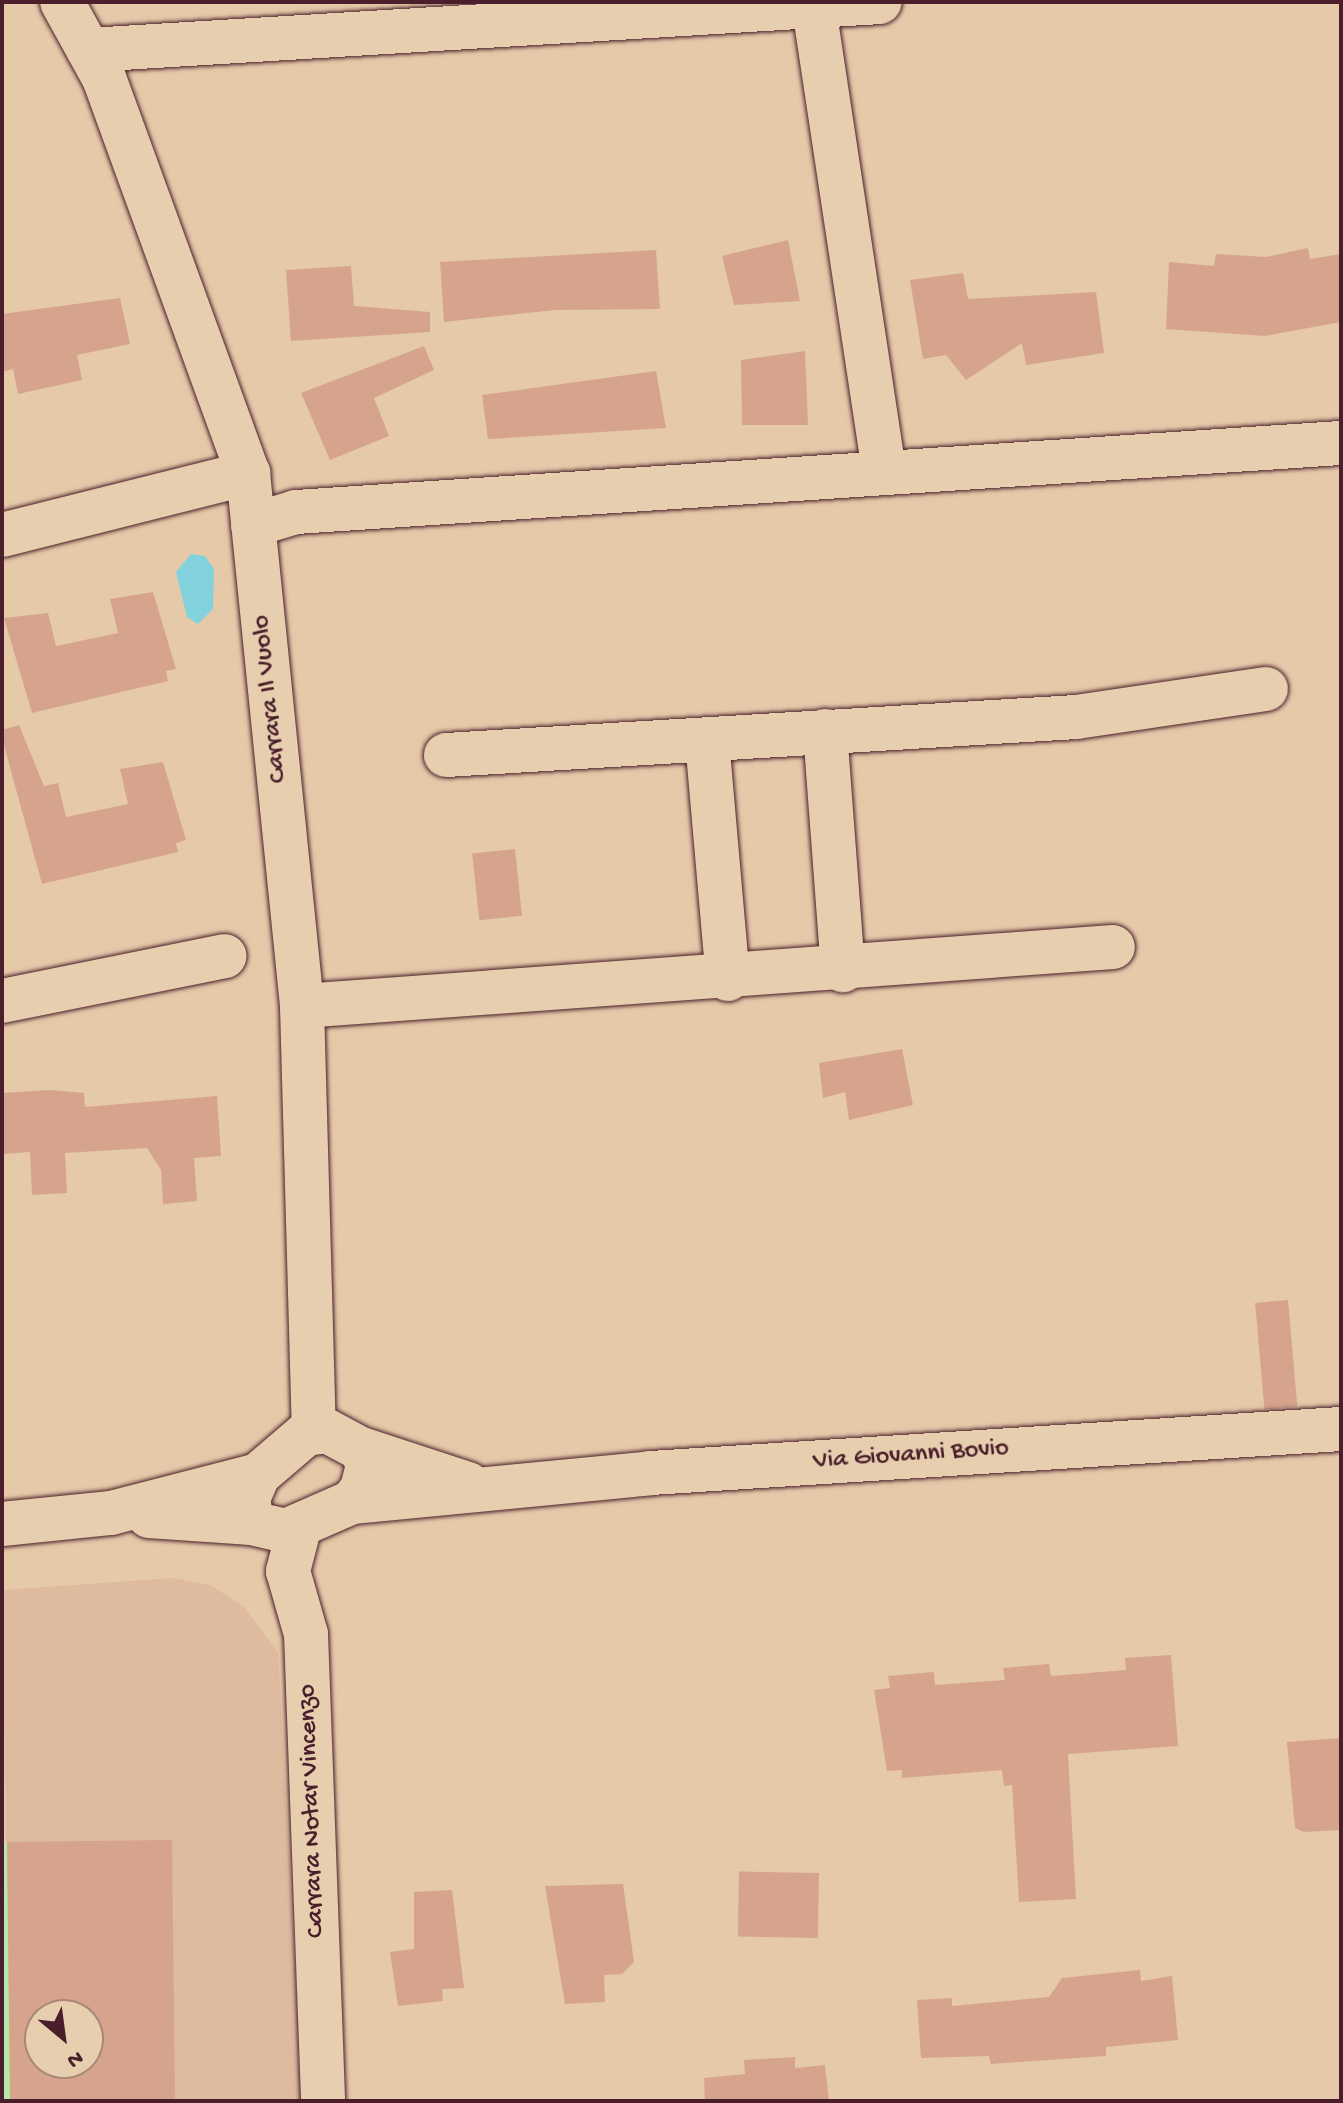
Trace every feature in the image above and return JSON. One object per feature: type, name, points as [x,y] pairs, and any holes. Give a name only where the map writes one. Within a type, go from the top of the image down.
[{"type":"street","name":"Carrara Il Vuolo","points":[[62,2],[89,50],[248,473],[302,1006],[314,1431]]},
{"type":"street","points":[[89,50],[384,17],[814,8],[880,2]]},
{"type":"street","points":[[814,8],[884,469]]},
{"type":"street","points":[[253,525],[296,512],[884,469],[1341,443]]},
{"type":"street","points":[[2,535],[248,473]]},
{"type":"street","points":[[446,755],[1076,717],[1266,689]]},
{"type":"street","points":[[825,731],[843,970]]},
{"type":"street","points":[[707,740],[728,979]]},
{"type":"street","points":[[302,1006],[728,979],[1113,947]]},
{"type":"street","points":[[2,1001],[225,956]]},
{"type":"street","name":"Via Giovanni Bovio","points":[[352,1502],[481,1488],[1341,1429]]},
{"type":"street","points":[[2,1524],[111,1513],[258,1475],[314,1431],[481,1488]]},
{"type":"street","points":[[111,1513],[252,1523],[272,1532],[300,1525],[352,1502],[367,1479],[361,1449]]},
{"type":"street","points":[[252,1523],[248,1499],[258,1475]]},
{"type":"street","name":"Carrara Notar Vincenzo","points":[[300,1525],[288,1571],[306,1634],[323,2101]]},
{"type":"shaded area","points":[[173,1578],[210,1585],[243,1606],[278,1652],[302,2101],[10,2101],[2,1590]]},
{"type":"green space","points":[[7,1842],[10,2101],[2,2101],[2,1843]]},
{"type":"water","points":[[191,554],[205,556],[214,569],[213,609],[198,624],[187,617],[176,572]]},
{"type":"building","points":[[788,240],[800,301],[734,305],[722,256]]},
{"type":"building","points":[[1308,248],[1310,259],[1341,254],[1341,322],[1265,336],[1166,329],[1169,262],[1214,266],[1216,254],[1266,257]]},
{"type":"building","points":[[656,250],[660,309],[555,310],[444,322],[440,262]]},
{"type":"building","points":[[351,266],[354,306],[430,312],[430,332],[291,341],[286,270]]},
{"type":"building","points":[[963,273],[968,299],[1096,292],[1104,353],[1026,365],[1022,343],[966,380],[946,355],[923,359],[910,280]]},
{"type":"building","points":[[120,298],[130,344],[77,355],[82,380],[18,394],[13,369],[2,372],[2,314]]},
{"type":"building","points":[[424,346],[434,370],[374,398],[389,436],[330,460],[301,393]]},
{"type":"building","points":[[805,351],[808,425],[742,425],[741,360]]},
{"type":"building","points":[[656,371],[666,428],[488,439],[482,395]]},
{"type":"building","points":[[153,592],[176,669],[166,671],[168,681],[32,713],[4,618],[48,613],[56,646],[118,633],[110,599]]},
{"type":"building","points":[[19,725],[44,786],[58,783],[66,817],[128,804],[120,769],[163,762],[186,840],[176,843],[178,852],[42,884],[2,738],[2,730]]},
{"type":"building","points":[[515,849],[522,916],[479,920],[472,853]]},
{"type":"building","points":[[902,1049],[913,1105],[849,1120],[845,1092],[823,1098],[819,1063]]},
{"type":"building","points":[[50,1090],[84,1093],[85,1107],[217,1096],[221,1156],[194,1158],[197,1201],[163,1204],[161,1170],[147,1148],[65,1153],[67,1193],[32,1195],[30,1152],[3,1154],[2,1093]]},
{"type":"building","points":[[1288,1300],[1297,1407],[1264,1409],[1255,1303]]},
{"type":"building","points":[[1171,1655],[1178,1746],[1068,1754],[1076,1899],[1019,1902],[1012,1785],[1004,1786],[1002,1770],[902,1778],[902,1770],[887,1771],[874,1690],[890,1688],[888,1676],[934,1672],[935,1685],[1005,1680],[1003,1668],[1049,1664],[1051,1676],[1126,1670],[1125,1658]]},
{"type":"building","points":[[1341,1738],[1341,1830],[1304,1832],[1295,1828],[1287,1742]]},
{"type":"building","points":[[172,1840],[175,2101],[10,2101],[7,1842]]},
{"type":"building","points":[[739,1872],[819,1873],[818,1938],[738,1937]]},
{"type":"building","points":[[623,1884],[634,1962],[622,1974],[604,1975],[605,2002],[565,2004],[545,1886]]},
{"type":"building","points":[[452,1890],[464,1988],[442,1989],[443,2001],[398,2006],[390,1952],[414,1949],[414,1892]]},
{"type":"building","points":[[1140,1970],[1141,1981],[1172,1976],[1178,2040],[1106,2047],[1106,2056],[991,2064],[989,2056],[921,2058],[917,2000],[952,1998],[952,2006],[1049,1997],[1062,1978]]},
{"type":"building","points":[[795,2057],[795,2068],[825,2065],[829,2101],[705,2101],[704,2078],[745,2074],[744,2060]]}]
